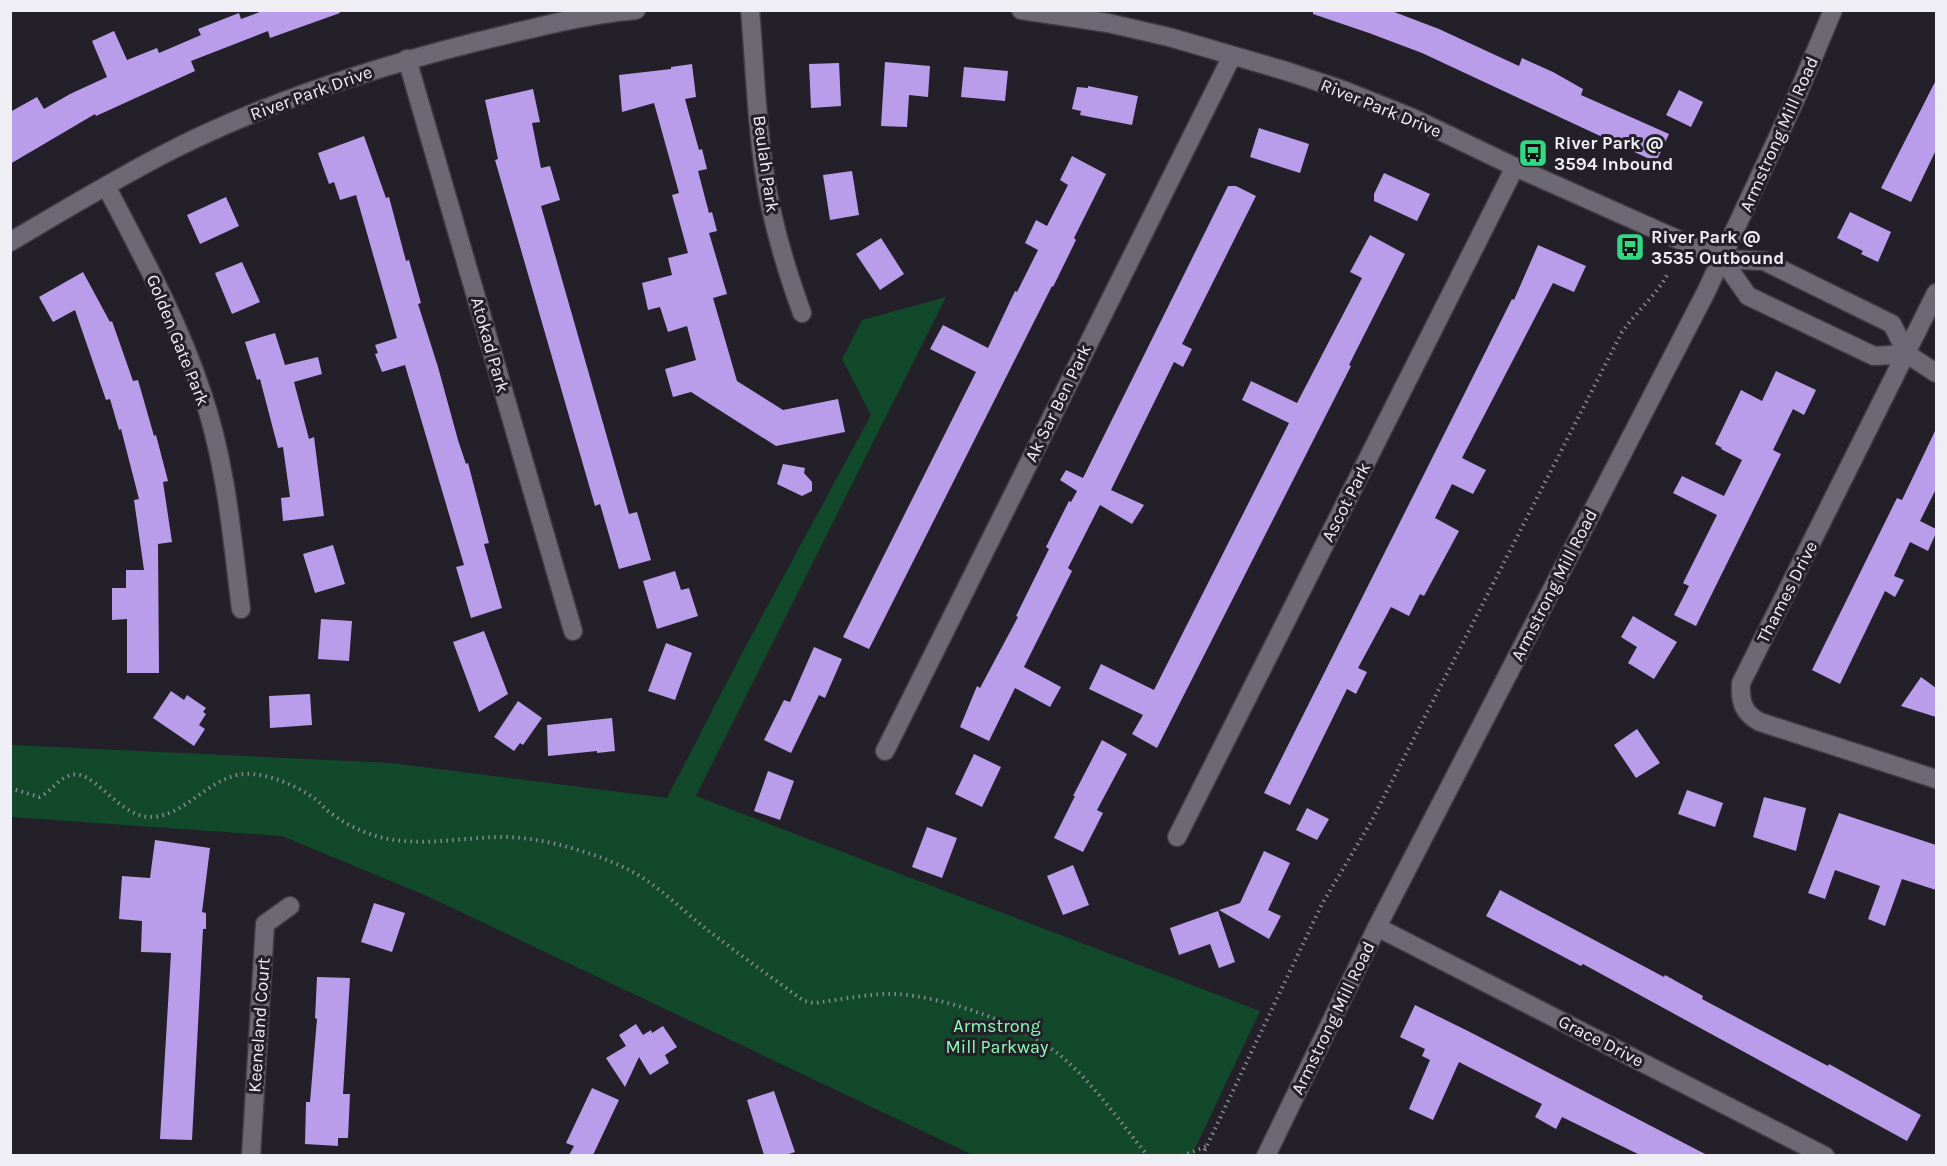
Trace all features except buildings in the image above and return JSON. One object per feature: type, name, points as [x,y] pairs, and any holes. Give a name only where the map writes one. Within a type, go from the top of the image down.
[{"type":"street","name":"River Park Drive","points":[[10,242],[173,149],[305,93],[407,59],[540,26],[636,10]]},
{"type":"street","name":"Beulah Park","points":[[750,10],[759,134],[765,177],[779,244],[802,313]]},
{"type":"street","name":"River Park Drive","points":[[1021,10],[1108,23],[1169,37],[1286,70],[1343,90],[1413,118],[1515,167],[1722,259],[1764,261],[1892,324],[1907,354]]},
{"type":"street","name":"Armstrong Mill Road","points":[[1266,1155],[1377,927],[1722,259],[1796,98],[1833,10]]},
{"type":"street","name":"Ak Sar Ben Park","points":[[885,751],[1232,56]]},
{"type":"street","name":"Atokad Park","points":[[407,59],[573,631]]},
{"type":"street","name":"Ascot Park","points":[[1177,837],[1515,167]]},
{"type":"street","name":"Golden Gate Park","points":[[106,186],[156,281],[203,395],[228,501],[241,609]]},
{"type":"street","points":[[1722,259],[1748,296],[1875,356],[1907,354],[1936,373]]},
{"type":"street","name":"Thames Drive","points":[[1936,293],[1741,683],[1740,696],[1749,716],[1760,722],[1936,779]]},
{"type":"street","name":"Keeneland Court","points":[[251,1155],[265,924],[290,906]]},
{"type":"street","name":"Grace Drive","points":[[1377,927],[1825,1155]]},
{"type":"path","points":[[1202,1155],[1322,904],[1371,822],[1622,332],[1661,285],[1668,273]]},
{"type":"path","points":[[10,788],[39,797],[67,776],[76,774],[89,778],[119,805],[133,814],[150,817],[165,814],[179,807],[223,778],[250,774],[273,778],[298,788],[314,797],[329,812],[353,827],[374,836],[397,841],[435,842],[502,838],[528,839],[562,846],[629,870],[648,882],[804,1001],[814,1004],[884,995],[904,995],[941,1001],[973,1011],[1021,1031],[1059,1055],[1082,1076],[1148,1155]]},
{"type":"path","points":[[1182,1155],[1207,1145]]},
{"type":"green space","name":"Armstrong Mill Parkway","points":[[946,297],[696,796],[1260,1011],[1192,1155],[973,1155],[427,896],[282,836],[11,817],[11,745],[391,763],[667,798],[740,657],[871,415],[842,359],[862,320]]},
{"type":"place","name":"River Park @ 3594 Inbound","points":[[1533,153]]},
{"type":"place","name":"River Park @ 3535 Outbound","points":[[1630,247]]}]
